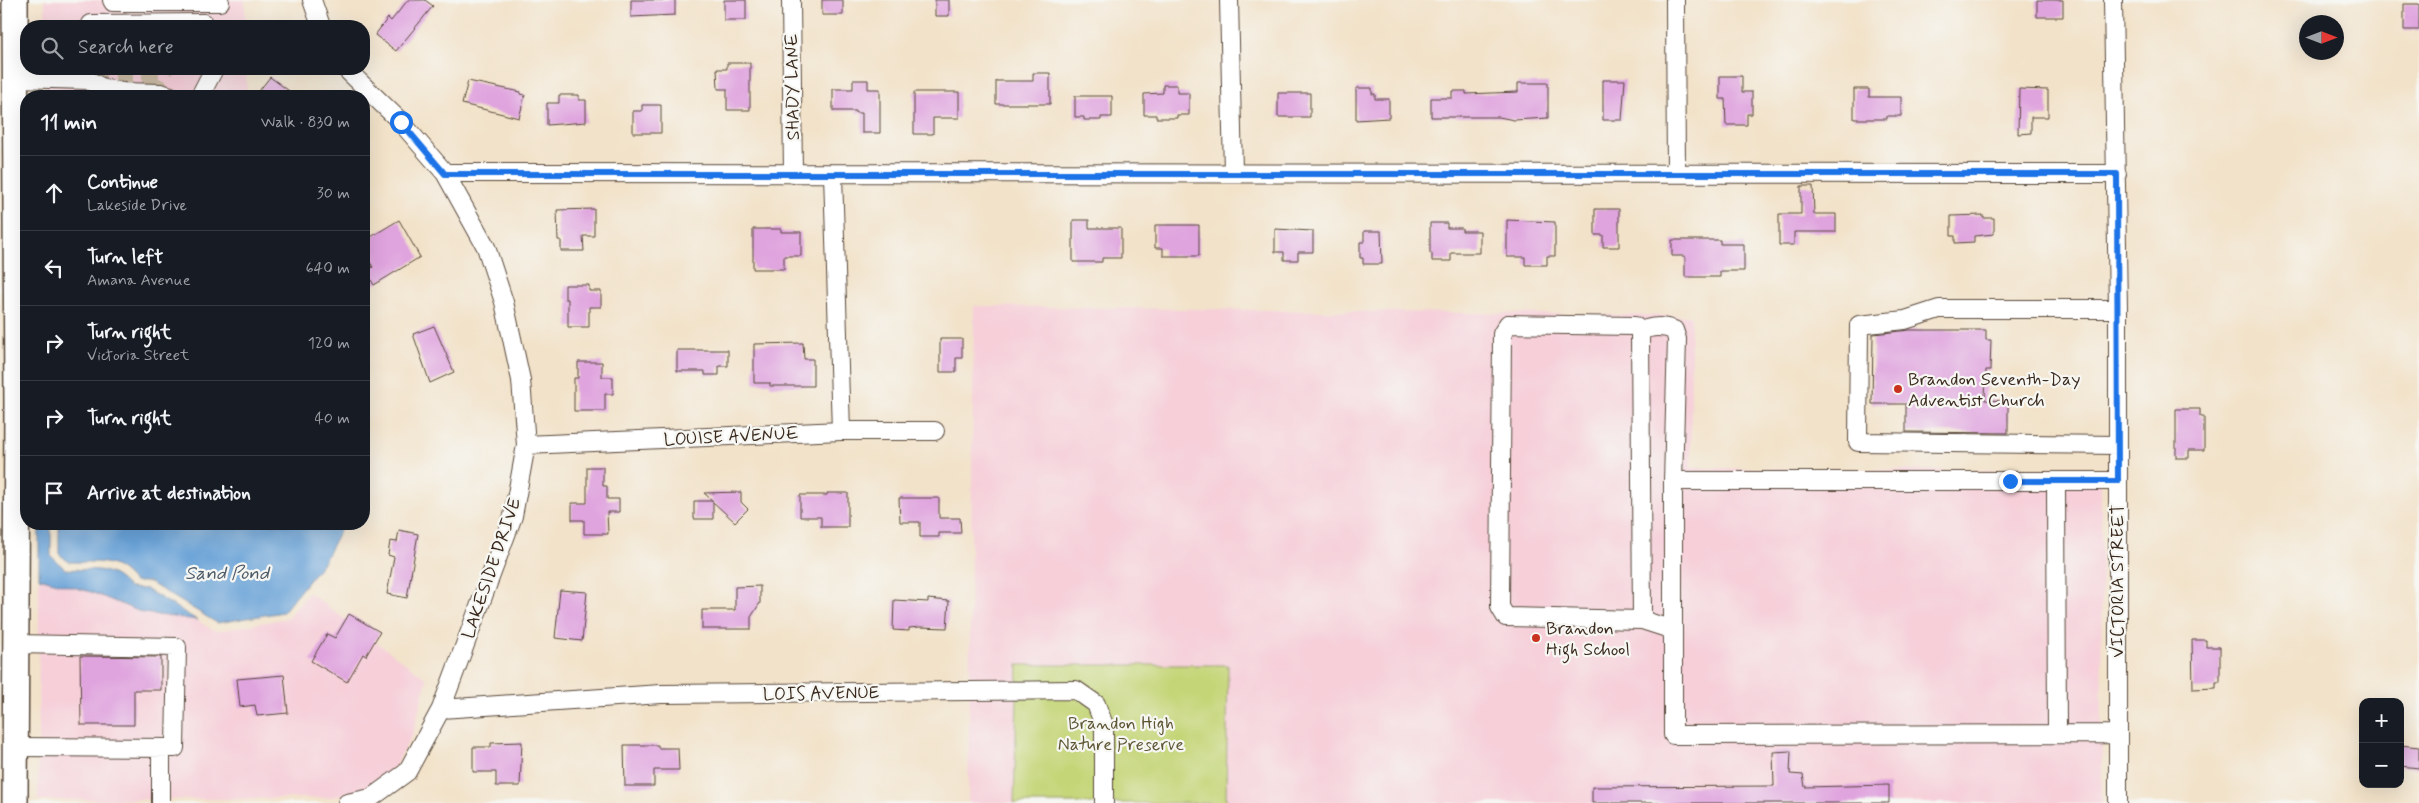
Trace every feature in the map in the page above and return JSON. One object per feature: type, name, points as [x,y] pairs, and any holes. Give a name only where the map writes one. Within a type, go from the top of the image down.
[{"type":"highway","points":[[14,803],[15,644],[9,412],[15,0]]},
{"type":"highway","points":[[0,681],[14,703]]},
{"type":"street","points":[[312,0],[318,20]]},
{"type":"street","name":"SHADY LANE","points":[[791,0],[793,174]]},
{"type":"street","points":[[1229,0],[1232,172]]},
{"type":"street","points":[[1675,0],[1676,174]]},
{"type":"street","name":"VICTORIA STREET","points":[[2113,0],[2118,309],[2118,803]]},
{"type":"street","points":[[110,1],[221,1]]},
{"type":"street","points":[[208,20],[221,1]]},
{"type":"street","points":[[14,78],[70,75]]},
{"type":"street","points":[[89,75],[103,88],[114,90]]},
{"type":"street","points":[[203,90],[211,75]]},
{"type":"street","name":"LAKESIDE DRIVE","points":[[352,75],[368,90]]},
{"type":"street","name":"LAKESIDE DRIVE","points":[[347,803],[371,798],[407,772],[440,709],[512,516],[526,445],[521,380],[504,302],[486,247],[445,174],[401,122],[370,92]]},
{"type":"street","points":[[445,174],[1232,172],[2117,174]]},
{"type":"street","points":[[833,174],[841,431]]},
{"type":"street","points":[[2118,309],[1939,309],[1905,320],[1858,325],[1858,442],[2118,444]]},
{"type":"street","points":[[1642,620],[1640,331],[1635,326],[1508,324],[1502,334],[1500,607],[1506,617],[1642,620],[1673,630]]},
{"type":"street","points":[[1640,331],[1651,327],[1663,326],[1674,330],[1677,339],[1673,481],[1673,735],[2117,734]]},
{"type":"street","name":"LOUISE AVENUE","points":[[526,445],[841,431],[935,431]]},
{"type":"street","points":[[1673,481],[2118,481]]},
{"type":"street","points":[[2056,481],[2056,734]]},
{"type":"street","points":[[14,747],[175,748],[177,647],[15,644]]},
{"type":"street","name":"LOIS AVENUE","points":[[440,709],[661,694],[1076,690],[1096,704],[1104,725],[1104,803]]},
{"type":"street","points":[[161,748],[161,803]]},
{"type":"shaded area","points":[[45,0],[245,0],[245,20],[45,20]]},
{"type":"shaded area","points":[[45,75],[246,75],[247,90],[45,90]]},
{"type":"shaded area","name":"Brandon High School","points":[[974,306],[1691,316],[1691,468],[2101,472],[2102,803],[968,803]]},
{"type":"shaded area","points":[[39,578],[91,592],[143,613],[197,620],[212,630],[218,631],[287,618],[309,593],[427,679],[413,733],[392,772],[367,790],[327,798],[38,800]]},
{"type":"green space","name":"Brandon High Nature Preserve","points":[[1018,665],[1228,665],[1226,803],[1014,803]]},
{"type":"water","points":[[39,530],[51,530],[51,556],[65,569],[107,572],[121,580],[129,588],[146,589],[197,620],[143,613],[91,592],[39,578]]},
{"type":"water","name":"Sand Pond","points":[[59,530],[340,530],[324,561],[283,612],[217,623],[149,582],[134,582],[119,568],[97,562],[69,562],[59,554]]},
{"type":"building","points":[[408,0],[425,0],[433,6],[396,51],[375,35],[388,18],[391,21]]},
{"type":"building","points":[[631,0],[675,0],[675,15],[631,17]]},
{"type":"building","points":[[724,0],[746,0],[746,20],[724,20]]},
{"type":"building","points":[[822,0],[843,0],[843,15],[822,15]]},
{"type":"building","points":[[935,0],[949,0],[949,16],[935,16]]},
{"type":"building","points":[[2037,0],[2063,0],[2063,17],[2037,17]]},
{"type":"building","points":[[2404,4],[2419,4],[2419,30],[2404,30]]},
{"type":"building","points":[[727,63],[750,63],[750,110],[727,110],[727,89],[718,89],[717,69],[727,69]]},
{"type":"building","points":[[1033,73],[1050,73],[1050,104],[996,104],[996,81],[1033,81]]},
{"type":"building","points":[[1720,76],[1742,76],[1742,92],[1752,92],[1752,114],[1747,114],[1747,125],[1726,125],[1725,99],[1720,99]]},
{"type":"building","points":[[270,77],[288,90],[260,90]]},
{"type":"building","points":[[853,80],[868,80],[868,89],[880,89],[880,133],[862,133],[862,113],[856,113],[856,111],[833,111],[833,89],[853,89]]},
{"type":"building","points":[[1603,80],[1625,80],[1622,120],[1603,120]]},
{"type":"building","points":[[468,81],[521,92],[520,94],[525,95],[519,118],[462,104]]},
{"type":"building","points":[[1518,83],[1548,83],[1548,118],[1514,120],[1499,117],[1431,117],[1431,98],[1452,98],[1452,91],[1466,91],[1466,94],[1518,92]]},
{"type":"building","points":[[1163,85],[1177,85],[1177,93],[1189,93],[1189,115],[1177,115],[1177,118],[1156,118],[1156,115],[1144,115],[1144,94],[1163,93]]},
{"type":"building","points":[[1356,88],[1372,88],[1372,94],[1375,94],[1375,99],[1389,99],[1389,118],[1356,120]]},
{"type":"building","points":[[1854,89],[1869,89],[1869,97],[1901,97],[1901,116],[1887,116],[1887,119],[1854,119]]},
{"type":"building","points":[[2019,89],[2048,90],[2048,117],[2031,117],[2031,133],[2018,134]]},
{"type":"building","points":[[914,92],[959,92],[959,118],[933,118],[933,134],[914,134]]},
{"type":"building","points":[[1278,93],[1310,93],[1310,117],[1278,117]]},
{"type":"building","points":[[559,95],[579,95],[579,100],[586,100],[586,122],[547,125],[547,103],[559,103]]},
{"type":"building","points":[[1075,96],[1112,96],[1112,117],[1101,117],[1101,120],[1084,120],[1084,117],[1075,117]]},
{"type":"building","points":[[642,105],[661,105],[661,133],[633,133],[633,111],[642,111]]},
{"type":"building","points":[[1801,186],[1813,186],[1814,214],[1836,214],[1836,232],[1794,232],[1794,245],[1779,245],[1779,214],[1801,214]]},
{"type":"building","points":[[594,209],[594,236],[583,236],[584,251],[561,251],[561,240],[558,240],[557,210]]},
{"type":"building","points":[[1595,209],[1619,209],[1619,247],[1603,247],[1603,235],[1595,235]]},
{"type":"building","points":[[1983,215],[1983,218],[1994,218],[1994,234],[1974,236],[1974,242],[1955,243],[1955,236],[1951,236],[1951,216]]},
{"type":"building","points":[[399,220],[420,257],[374,285],[370,278],[370,269],[373,267],[370,262],[370,237]]},
{"type":"building","points":[[1073,220],[1089,220],[1089,228],[1121,228],[1121,258],[1102,258],[1102,262],[1073,262]]},
{"type":"building","points":[[1507,220],[1555,222],[1555,256],[1547,256],[1547,265],[1525,265],[1525,257],[1507,257]]},
{"type":"building","points":[[1430,223],[1447,223],[1447,228],[1462,228],[1462,231],[1480,231],[1480,253],[1451,253],[1451,261],[1432,261],[1432,253],[1430,253]]},
{"type":"building","points":[[1155,225],[1199,225],[1199,256],[1163,256],[1163,248],[1155,248]]},
{"type":"building","points":[[753,229],[781,229],[781,232],[801,232],[801,256],[784,256],[784,269],[753,269]]},
{"type":"building","points":[[1275,229],[1313,231],[1313,252],[1298,252],[1298,260],[1284,260],[1284,252],[1275,252]]},
{"type":"building","points":[[1364,231],[1381,231],[1382,264],[1363,264],[1363,258],[1360,258],[1360,242],[1364,242]]},
{"type":"building","points":[[1672,240],[1720,240],[1720,244],[1744,244],[1744,271],[1720,271],[1720,277],[1685,277],[1685,256],[1672,256]]},
{"type":"building","points":[[565,285],[589,285],[589,291],[601,291],[601,307],[589,307],[589,327],[568,327],[568,299],[565,299]]},
{"type":"building","points":[[434,326],[454,372],[430,383],[413,334]]},
{"type":"building","points":[[1910,330],[1986,330],[1986,340],[1991,340],[1990,370],[1986,370],[1985,400],[2008,401],[2008,433],[1906,432],[1906,404],[1872,404],[1873,334]]},
{"type":"building","points":[[940,339],[962,339],[962,358],[956,358],[956,372],[940,372]]},
{"type":"building","points":[[803,343],[804,359],[813,359],[813,386],[770,386],[770,383],[754,383],[754,344]]},
{"type":"building","points":[[677,350],[728,350],[728,366],[719,366],[719,375],[705,375],[705,371],[677,371]]},
{"type":"building","points":[[578,362],[602,362],[602,377],[613,377],[613,394],[605,394],[605,411],[574,411],[574,378],[578,378]]},
{"type":"building","points":[[2176,409],[2200,409],[2200,416],[2204,416],[2204,450],[2189,450],[2189,458],[2176,458]]},
{"type":"building","points":[[587,467],[603,467],[603,486],[607,486],[607,499],[619,499],[619,512],[607,512],[608,534],[584,534],[584,520],[572,520],[572,503],[587,503]]},
{"type":"building","points":[[741,492],[741,502],[748,509],[735,522],[713,502],[713,519],[694,519],[694,501],[713,501],[704,493]]},
{"type":"building","points":[[827,493],[848,493],[848,527],[821,527],[821,517],[800,517],[800,495],[827,495]]},
{"type":"building","points":[[899,498],[939,498],[939,518],[960,518],[961,533],[939,533],[939,537],[920,537],[920,522],[900,522]]},
{"type":"building","points":[[399,530],[418,534],[407,598],[387,594],[394,557],[388,555],[390,541],[397,542]]},
{"type":"building","points":[[760,586],[760,603],[751,617],[751,629],[702,629],[702,610],[735,610],[735,587]]},
{"type":"building","points":[[560,590],[587,592],[582,641],[555,638]]},
{"type":"building","points":[[928,599],[949,601],[947,628],[920,627],[909,628],[909,631],[893,630],[894,600],[928,602]]},
{"type":"building","points":[[349,614],[380,632],[366,656],[363,654],[347,682],[311,661],[327,634],[335,638]]},
{"type":"building","points":[[2192,640],[2206,640],[2206,647],[2220,647],[2220,682],[2216,682],[2216,688],[2193,689]]},
{"type":"building","points":[[80,656],[161,657],[161,690],[134,690],[134,725],[81,725]]},
{"type":"building","points":[[284,675],[288,713],[257,716],[255,705],[240,707],[237,679]]},
{"type":"building","points":[[522,742],[520,786],[496,786],[496,772],[473,772],[473,747],[491,747],[491,743]]},
{"type":"building","points":[[624,745],[658,745],[658,748],[678,748],[679,770],[654,770],[654,786],[625,786]]},
{"type":"building","points":[[2404,745],[2419,747],[2419,768],[2404,766]]},
{"type":"building","points":[[1791,751],[1790,774],[1803,775],[1805,787],[1889,785],[1889,803],[1592,803],[1592,787],[1774,786],[1773,752]]},
{"type":"tunnel","points":[[88,80],[159,79],[161,75]]},
{"type":"place","name":"Brandon Seventh-Day Adventist Church","points":[[1898,389]]},
{"type":"place","name":"Brandon High School","points":[[1536,638]]},
{"type":"route","points":[[401,122],[445,174],[1232,172],[2117,174],[2118,481],[2010,481]]}]
